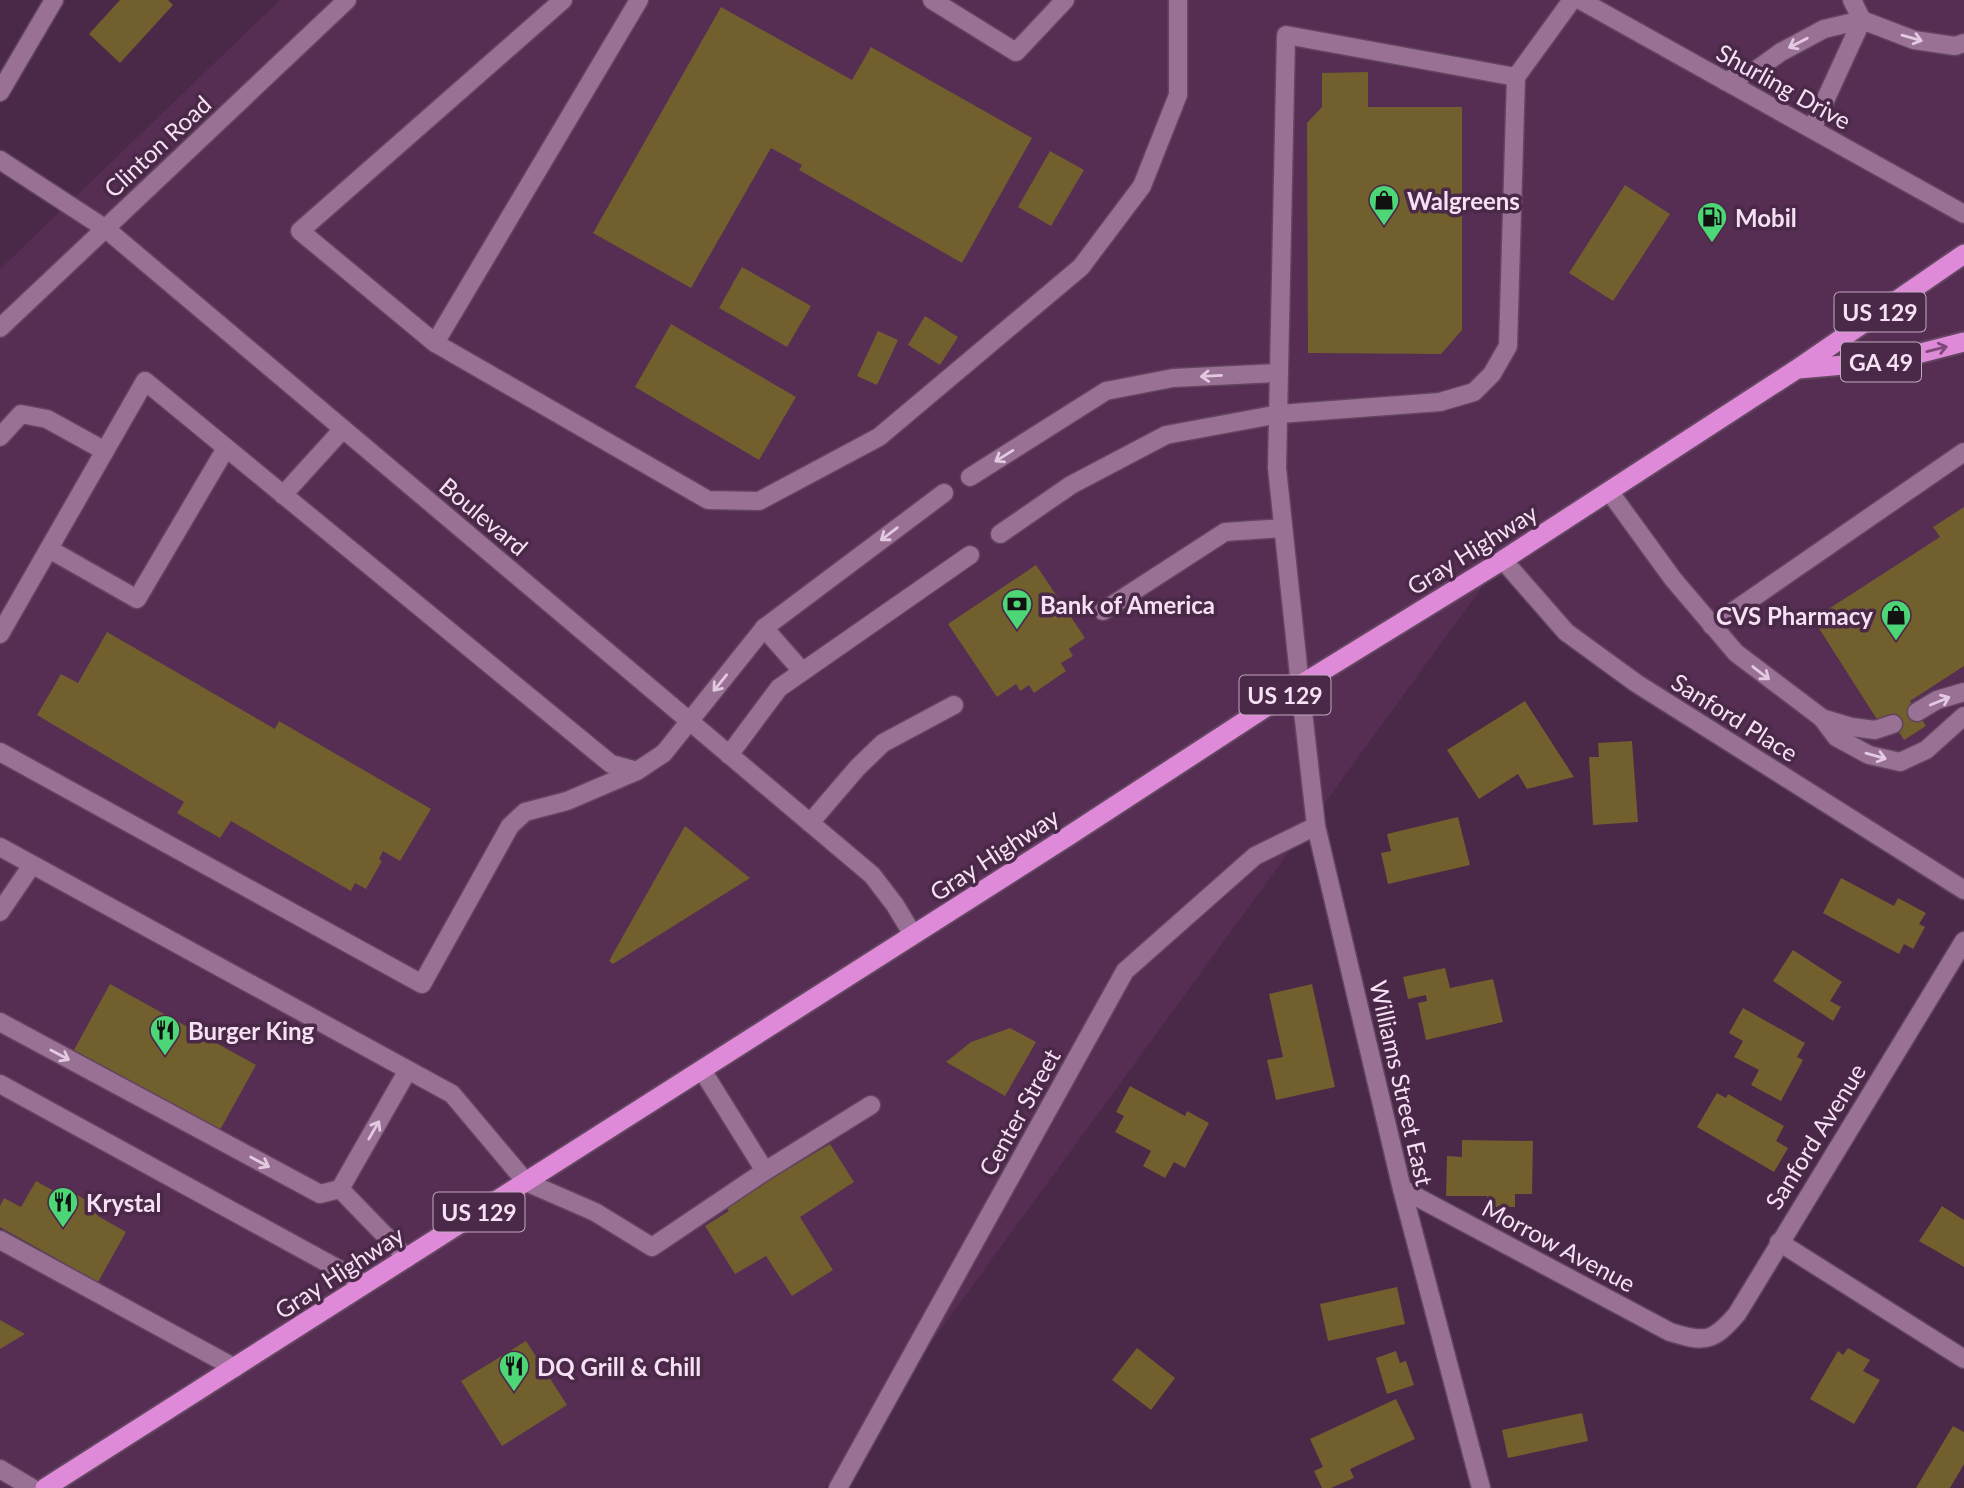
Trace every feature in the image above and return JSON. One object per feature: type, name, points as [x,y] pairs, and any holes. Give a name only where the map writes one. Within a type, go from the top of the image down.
[{"type":"highway","name":"Gray Highway","points":[[46,1488],[1300,685],[1503,560],[1797,369],[1964,254]]},
{"type":"highway","name":"GA 49","points":[[1797,369],[1890,361],[1964,342]]},
{"type":"street","points":[[0,92],[54,0]]},
{"type":"street","name":"Clinton Road","points":[[0,328],[347,0]]},
{"type":"street","points":[[563,0],[300,231],[435,343],[708,500],[759,501],[879,437],[1081,267],[1142,186],[1178,95],[1178,0]]},
{"type":"street","points":[[435,343],[639,0]]},
{"type":"street","points":[[932,0],[1016,52],[1065,0]]},
{"type":"street","points":[[1000,534],[1071,485],[1166,435],[1279,414],[1440,402],[1474,392],[1492,374],[1508,346],[1516,77],[1572,0]]},
{"type":"street","name":"Shurling Drive","points":[[1580,0],[1964,214]]},
{"type":"street","points":[[1852,0],[1862,20]]},
{"type":"street","points":[[1812,129],[1862,20]]},
{"type":"street","points":[[1725,81],[1756,71],[1781,52],[1824,29],[1862,20],[1914,40],[1955,46],[1964,43]]},
{"type":"street","name":"Williams Street East","points":[[1481,1488],[1402,1189],[1316,826],[1277,468],[1286,35],[1516,77]]},
{"type":"street","name":"Boulevard","points":[[0,160],[106,229],[872,875],[913,935]]},
{"type":"street","points":[[970,477],[1106,391],[1173,378],[1279,373]]},
{"type":"street","points":[[0,634],[145,381],[611,764],[637,771]]},
{"type":"street","points":[[0,436],[20,414],[47,419],[105,451]]},
{"type":"street","points":[[283,495],[343,429]]},
{"type":"street","points":[[49,548],[137,599],[226,448]]},
{"type":"street","points":[[1712,626],[1964,452]]},
{"type":"street","points":[[1609,491],[1674,579],[1736,653],[1822,718],[1836,737],[1869,755],[1900,762],[1926,750],[1964,716]]},
{"type":"street","points":[[0,752],[422,984],[510,826],[525,812],[567,801],[637,771],[664,753],[764,628],[944,493]]},
{"type":"street","points":[[1103,611],[1225,532],[1283,528]]},
{"type":"street","points":[[729,755],[779,688],[970,555]]},
{"type":"street","name":"Sanford Place","points":[[1503,560],[1566,632],[1636,684],[1964,890]]},
{"type":"street","points":[[764,628],[802,671]]},
{"type":"street","points":[[1917,712],[1937,700],[1964,692]]},
{"type":"street","points":[[810,823],[858,767],[883,743],[954,705]]},
{"type":"street","points":[[1822,718],[1852,727],[1875,730],[1894,724]]},
{"type":"street","name":"Center Street","points":[[838,1488],[1125,971],[1255,856],[1316,826]]},
{"type":"street","points":[[0,847],[452,1094],[526,1182],[594,1212],[652,1247],[765,1171],[871,1105]]},
{"type":"street","points":[[0,912],[32,865]]},
{"type":"street","name":"Sanford Avenue","points":[[1696,1340],[1719,1334],[1737,1314],[1964,941]]},
{"type":"street","points":[[0,1022],[320,1194],[340,1189],[408,1070]]},
{"type":"street","points":[[702,1070],[765,1171]]},
{"type":"street","points":[[0,1084],[366,1284]]},
{"type":"street","points":[[340,1189],[407,1258]]},
{"type":"street","name":"Morrow Avenue","points":[[1402,1189],[1670,1332],[1696,1340]]},
{"type":"street","points":[[0,1240],[234,1368]]},
{"type":"street","points":[[1779,1242],[1964,1359]]},
{"type":"street","points":[[0,1469],[32,1488]]},
{"type":"shaded area","points":[[280,0],[1964,0],[1964,890],[1566,632],[1502,560],[825,1488],[0,1488],[0,269]]},
{"type":"building","points":[[120,0],[168,0],[173,5],[120,63],[89,34]]},
{"type":"building","points":[[721,7],[852,80],[871,47],[1032,138],[962,263],[799,170],[802,165],[771,148],[691,288],[593,233]]},
{"type":"building","name":"Walgreens","points":[[1368,72],[1368,107],[1462,107],[1462,330],[1441,354],[1308,353],[1307,123],[1322,107],[1322,73]]},
{"type":"building","points":[[1050,151],[1084,170],[1051,226],[1018,207]]},
{"type":"building","points":[[1625,185],[1670,214],[1613,301],[1569,273]]},
{"type":"building","points":[[742,267],[811,306],[787,347],[719,308]]},
{"type":"building","points":[[925,316],[958,337],[940,365],[908,345]]},
{"type":"building","points":[[671,324],[796,397],[759,460],[635,387]]},
{"type":"building","points":[[878,331],[898,340],[877,385],[857,376]]},
{"type":"building","name":"CVS Pharmacy","points":[[1964,507],[1964,666],[1910,701],[1926,726],[1904,740],[1888,715],[1878,721],[1813,619],[1940,537],[1933,527]]},
{"type":"building","name":"Bank of America","points":[[1036,565],[1085,638],[1069,649],[1073,656],[1061,663],[1066,671],[1034,693],[1029,685],[1020,691],[1016,684],[997,697],[948,624]]},
{"type":"building","points":[[107,632],[275,729],[279,721],[431,809],[400,861],[383,851],[379,859],[382,861],[366,889],[355,883],[351,891],[231,821],[220,838],[177,813],[184,802],[37,715],[61,674],[78,683]]},
{"type":"building","points":[[1525,701],[1574,777],[1527,789],[1518,774],[1479,799],[1447,750]]},
{"type":"building","points":[[1632,741],[1638,822],[1593,825],[1589,757],[1599,757],[1598,743]]},
{"type":"building","points":[[1458,817],[1470,865],[1388,884],[1381,853],[1391,851],[1387,834]]},
{"type":"building","points":[[685,826],[750,878],[613,964],[609,961]]},
{"type":"building","points":[[1841,878],[1894,906],[1898,898],[1926,913],[1919,924],[1925,927],[1913,949],[1904,944],[1899,954],[1823,913]]},
{"type":"building","points":[[1793,950],[1842,982],[1830,1001],[1841,1007],[1833,1021],[1773,981]]},
{"type":"building","points":[[1445,968],[1450,988],[1493,979],[1503,1022],[1426,1040],[1418,1003],[1427,1001],[1426,995],[1408,999],[1403,977]]},
{"type":"building","name":"Burger King","points":[[110,984],[256,1065],[220,1130],[74,1050]]},
{"type":"building","points":[[1312,984],[1335,1087],[1276,1100],[1267,1060],[1283,1057],[1269,994]]},
{"type":"building","points":[[1743,1008],[1805,1043],[1797,1057],[1803,1060],[1781,1101],[1751,1085],[1759,1070],[1734,1057],[1743,1041],[1729,1033]]},
{"type":"building","points":[[1010,1028],[1036,1042],[1005,1096],[946,1062],[971,1042]]},
{"type":"building","points":[[1130,1086],[1185,1116],[1187,1111],[1209,1123],[1185,1168],[1174,1162],[1165,1178],[1143,1166],[1151,1151],[1115,1132],[1124,1116],[1116,1112]]},
{"type":"building","points":[[1717,1093],[1726,1098],[1728,1094],[1784,1126],[1776,1141],[1788,1148],[1774,1172],[1697,1127]]},
{"type":"building","points":[[1462,1140],[1533,1141],[1532,1194],[1515,1194],[1515,1207],[1487,1207],[1487,1196],[1446,1196],[1447,1156],[1462,1157]]},
{"type":"building","points":[[830,1144],[854,1182],[800,1217],[833,1270],[792,1296],[766,1256],[735,1274],[705,1226],[729,1211],[725,1206]]},
{"type":"building","name":"Krystal","points":[[36,1181],[63,1196],[67,1189],[101,1209],[98,1216],[126,1232],[98,1282],[0,1227],[0,1206],[4,1198],[21,1207]]},
{"type":"building","points":[[1942,1206],[1964,1220],[1964,1267],[1919,1241]]},
{"type":"building","points":[[1397,1287],[1405,1324],[1328,1341],[1320,1304]]},
{"type":"building","points":[[0,1320],[25,1334],[0,1349]]},
{"type":"building","name":"DQ Grill & Chill","points":[[526,1341],[567,1405],[502,1446],[461,1381]]},
{"type":"building","points":[[1137,1348],[1175,1378],[1151,1410],[1112,1380]]},
{"type":"building","points":[[1848,1348],[1870,1360],[1863,1371],[1880,1380],[1854,1424],[1810,1399],[1838,1351],[1843,1355]]},
{"type":"building","points":[[1396,1351],[1400,1363],[1406,1361],[1414,1385],[1387,1394],[1376,1358]]},
{"type":"building","points":[[1396,1399],[1415,1439],[1350,1469],[1354,1478],[1331,1488],[1322,1488],[1314,1471],[1323,1467],[1310,1439]]},
{"type":"building","points":[[1582,1413],[1588,1441],[1508,1458],[1502,1430]]},
{"type":"building","points":[[1953,1426],[1964,1432],[1964,1464],[1950,1488],[1916,1488]]},
{"type":"place","name":"Walgreens","points":[[1384,227]]},
{"type":"place","name":"Mobil","points":[[1712,244]]},
{"type":"place","name":"Bank of America","points":[[1017,631]]},
{"type":"place","name":"CVS Pharmacy","points":[[1896,642]]},
{"type":"place","name":"Burger King","points":[[165,1057]]},
{"type":"place","name":"Krystal","points":[[63,1229]]},
{"type":"place","name":"DQ Grill & Chill","points":[[514,1393]]}]
